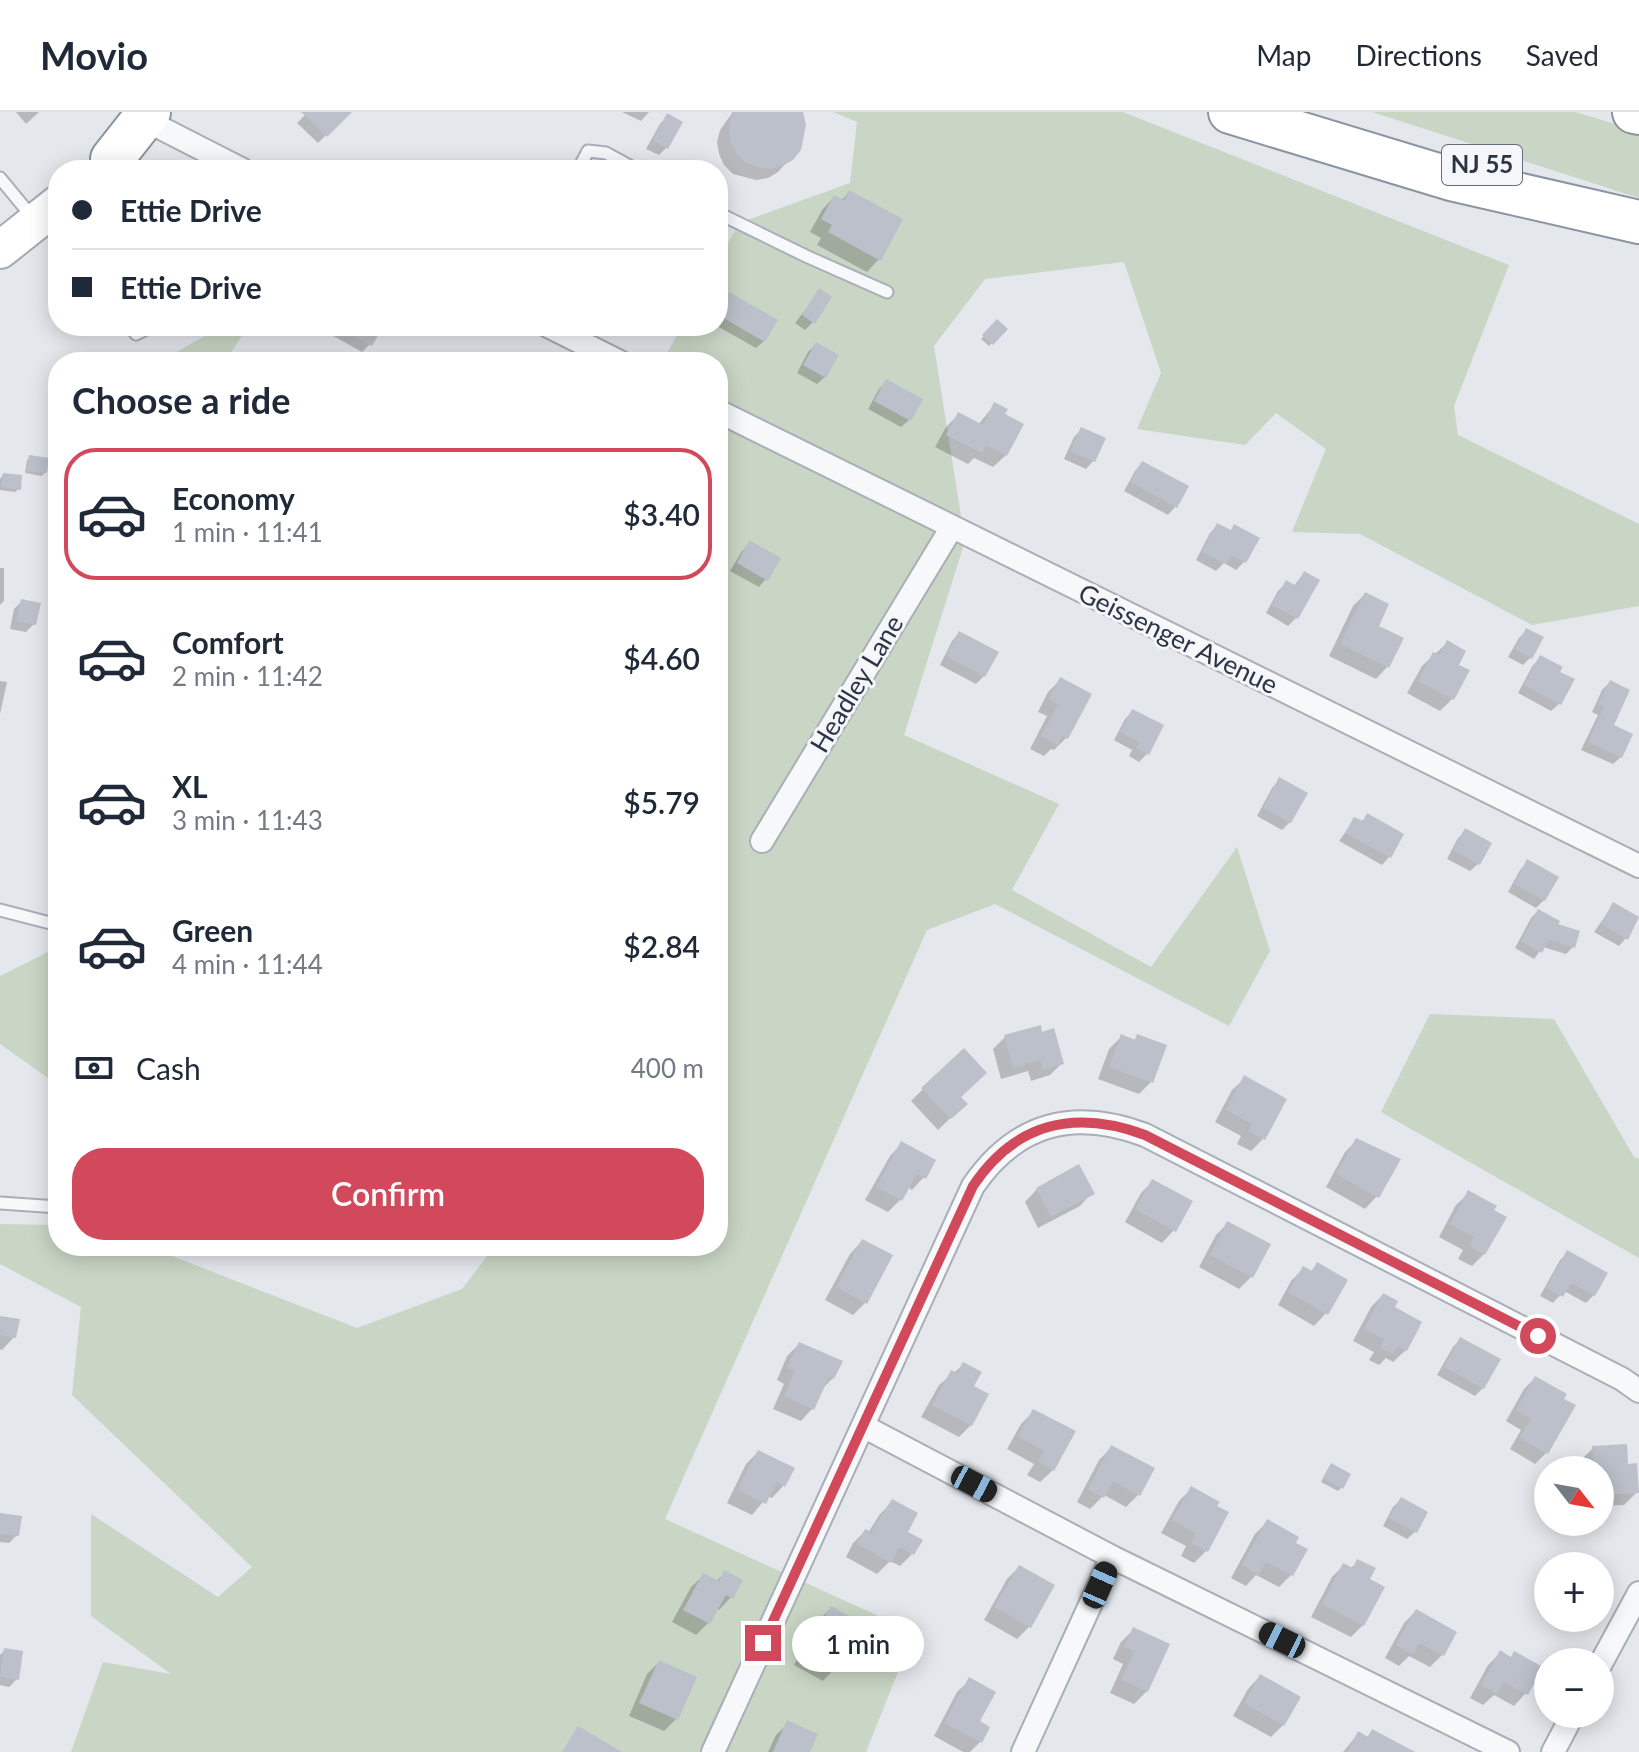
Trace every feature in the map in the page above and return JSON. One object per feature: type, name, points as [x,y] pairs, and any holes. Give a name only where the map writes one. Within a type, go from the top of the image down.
[{"type":"highway","points":[[1230,112],[1451,179],[1639,222]]},
{"type":"highway","name":"NJ 55","points":[[1327,112],[1534,182],[1639,213]]},
{"type":"highway","points":[[111,160],[158,116]]},
{"type":"main road","points":[[0,250],[48,220]]},
{"type":"street","points":[[158,116],[227,160]]},
{"type":"street","points":[[568,336],[600,352]]},
{"type":"street","name":"Geissenger Avenue","points":[[728,416],[1639,866]]},
{"type":"street","name":"Headley Lane","points":[[762,841],[952,527]]},
{"type":"street","points":[[713,1752],[973,1186],[986,1166],[1014,1142],[1044,1127],[1067,1123],[1120,1126],[1145,1135],[1622,1379],[1639,1391]]},
{"type":"street","points":[[863,1426],[1112,1557],[1508,1752]]},
{"type":"street","points":[[1023,1752],[1112,1557]]},
{"type":"street","points":[[1609,1648],[1639,1593]]},
{"type":"street","points":[[1553,1752],[1566,1728]]},
{"type":"lane","points":[[583,160],[588,151],[606,153],[619,160]]},
{"type":"lane","points":[[0,178],[48,220]]},
{"type":"lane","points":[[728,218],[887,292]]},
{"type":"lane","points":[[0,910],[48,922]]},
{"type":"lane","points":[[0,1203],[48,1206]]},
{"type":"green space","points":[[833,112],[1123,112],[1509,265],[1454,406],[1458,435],[1639,524],[1639,606],[1532,625],[1360,534],[1292,532],[1326,449],[1276,413],[1245,445],[1137,429],[1161,373],[1124,262],[985,279],[934,346],[965,541],[904,735],[1059,804],[1012,890],[1151,967],[1237,847],[1270,951],[1229,1026],[995,904],[927,930],[665,1519],[914,1632],[866,1752],[71,1752],[103,1662],[171,1674],[91,1616],[91,1514],[218,1597],[252,1567],[72,1395],[81,1307],[0,1264],[0,1224],[48,1225],[48,1256],[172,1256],[357,1328],[462,1289],[487,1256],[728,1256],[728,352],[668,352],[676,336],[728,336],[728,243],[739,223],[850,183],[857,122]]},
{"type":"green space","points":[[1372,112],[1575,112],[1639,131],[1639,198]]},
{"type":"green space","points":[[204,336],[242,336],[231,352],[176,352]]},
{"type":"green space","points":[[48,952],[48,1078],[0,1044],[0,976]]},
{"type":"green space","points":[[1430,1014],[1554,1019],[1634,1157],[1639,1159],[1639,1258],[1381,1112]]},
{"type":"building","points":[[301,112],[352,112],[327,137]]},
{"type":"building","points":[[732,112],[803,112],[806,125],[801,150],[793,160],[769,169],[745,162],[730,141]]},
{"type":"building","points":[[667,113],[683,122],[668,149],[653,140]]},
{"type":"building","points":[[849,190],[903,219],[881,261],[828,232],[832,225],[821,219],[834,195],[844,200]]},
{"type":"building","points":[[819,288],[832,297],[815,324],[802,315]]},
{"type":"building","points":[[728,294],[778,320],[765,342],[728,321]]},
{"type":"building","points":[[997,319],[1008,329],[993,345],[982,335]]},
{"type":"building","points":[[354,336],[378,336],[372,346]]},
{"type":"building","points":[[816,342],[839,355],[826,378],[803,365]]},
{"type":"building","points":[[886,379],[923,399],[911,421],[874,401]]},
{"type":"building","points":[[994,402],[1008,409],[1005,414],[1024,424],[1007,456],[986,445],[982,453],[946,435],[958,412],[983,425]]},
{"type":"building","points":[[1081,427],[1106,438],[1095,462],[1070,451]]},
{"type":"building","points":[[29,455],[48,458],[47,473],[27,471]]},
{"type":"building","points":[[1142,461],[1189,486],[1177,508],[1130,482]]},
{"type":"building","points":[[3,473],[22,475],[21,490],[1,487]]},
{"type":"building","points":[[1217,523],[1231,530],[1234,524],[1260,538],[1246,563],[1231,555],[1226,564],[1202,552]]},
{"type":"building","points":[[749,540],[781,558],[768,581],[737,563]]},
{"type":"building","points":[[1304,571],[1320,580],[1298,619],[1272,605],[1286,580],[1296,586]]},
{"type":"building","points":[[1365,592],[1389,604],[1379,626],[1404,638],[1389,668],[1340,644]]},
{"type":"building","points":[[21,599],[41,603],[36,625],[17,621]]},
{"type":"building","points":[[1526,628],[1544,637],[1532,659],[1515,649]]},
{"type":"building","points":[[959,631],[999,652],[985,677],[946,656]]},
{"type":"building","points":[[1447,640],[1466,651],[1459,665],[1470,670],[1454,700],[1418,681],[1433,652],[1439,655]]},
{"type":"building","points":[[1540,655],[1563,667],[1560,672],[1575,679],[1561,705],[1524,685]]},
{"type":"building","points":[[1060,677],[1092,694],[1068,739],[1062,736],[1058,745],[1041,736],[1058,704],[1049,699]]},
{"type":"building","points":[[1610,680],[1630,690],[1614,725],[1633,734],[1622,758],[1588,742],[1604,707],[1598,704]]},
{"type":"building","points":[[1132,709],[1164,725],[1149,755],[1136,748],[1139,742],[1120,732]]},
{"type":"building","points":[[1279,777],[1308,793],[1291,823],[1263,808]]},
{"type":"building","points":[[1367,813],[1404,834],[1391,858],[1345,833],[1354,817],[1363,821]]},
{"type":"building","points":[[1465,828],[1492,843],[1480,865],[1453,850]]},
{"type":"building","points":[[1527,859],[1559,877],[1545,901],[1514,884]]},
{"type":"building","points":[[1613,902],[1639,917],[1628,940],[1601,924]]},
{"type":"building","points":[[1538,909],[1560,921],[1558,924],[1580,931],[1575,948],[1549,940],[1542,953],[1521,941]]},
{"type":"building","points":[[1041,1025],[1042,1032],[1054,1028],[1064,1064],[1043,1070],[1040,1060],[1013,1068],[1004,1035]]},
{"type":"building","points":[[1121,1034],[1135,1040],[1137,1034],[1167,1045],[1153,1083],[1109,1067]]},
{"type":"building","points":[[964,1048],[987,1073],[961,1097],[968,1104],[951,1119],[921,1088]]},
{"type":"building","points":[[1244,1075],[1287,1099],[1265,1140],[1248,1131],[1252,1124],[1226,1110]]},
{"type":"building","points":[[1356,1138],[1401,1159],[1379,1198],[1336,1174]]},
{"type":"building","points":[[901,1141],[936,1160],[926,1179],[917,1174],[902,1201],[876,1187]]},
{"type":"building","points":[[1079,1164],[1095,1194],[1051,1217],[1036,1188]]},
{"type":"building","points":[[1152,1179],[1193,1201],[1176,1232],[1135,1209]]},
{"type":"building","points":[[1468,1190],[1497,1206],[1494,1210],[1507,1217],[1485,1255],[1469,1246],[1474,1237],[1450,1224]]},
{"type":"building","points":[[1227,1221],[1271,1244],[1253,1278],[1210,1255]]},
{"type":"building","points":[[862,1239],[893,1255],[867,1304],[836,1287]]},
{"type":"building","points":[[1567,1250],[1608,1273],[1595,1296],[1571,1283],[1563,1297],[1546,1288]]},
{"type":"building","points":[[1317,1262],[1348,1280],[1328,1315],[1288,1292],[1303,1266],[1312,1271]]},
{"type":"building","points":[[1383,1293],[1398,1301],[1395,1307],[1422,1322],[1407,1351],[1398,1346],[1393,1354],[1380,1348],[1384,1339],[1364,1329]]},
{"type":"building","points":[[0,1316],[20,1319],[16,1338],[0,1335]]},
{"type":"building","points":[[1460,1337],[1501,1359],[1484,1389],[1444,1367]]},
{"type":"building","points":[[799,1342],[843,1361],[834,1379],[829,1377],[814,1410],[784,1396],[795,1371],[787,1368]]},
{"type":"building","points":[[963,1362],[982,1372],[974,1386],[989,1394],[972,1426],[932,1405],[951,1370],[957,1373]]},
{"type":"building","points":[[1535,1376],[1567,1394],[1564,1399],[1576,1405],[1548,1454],[1519,1438],[1531,1419],[1516,1410]]},
{"type":"building","points":[[1033,1409],[1076,1431],[1054,1471],[1038,1462],[1044,1451],[1018,1436]]},
{"type":"building","points":[[1627,1444],[1628,1464],[1637,1463],[1639,1493],[1614,1494],[1614,1456],[1593,1456],[1592,1446]]},
{"type":"building","points":[[1111,1445],[1155,1468],[1140,1496],[1113,1481],[1104,1498],[1088,1489]]},
{"type":"building","points":[[758,1450],[795,1468],[785,1487],[777,1482],[766,1504],[737,1490]]},
{"type":"building","points":[[1331,1463],[1351,1474],[1343,1489],[1323,1478]]},
{"type":"building","points":[[1191,1486],[1220,1502],[1217,1506],[1229,1512],[1208,1552],[1191,1543],[1196,1534],[1172,1520]]},
{"type":"building","points":[[1401,1497],[1428,1512],[1417,1533],[1389,1518]]},
{"type":"building","points":[[892,1499],[918,1513],[908,1532],[923,1540],[914,1555],[899,1547],[891,1563],[857,1544],[865,1529],[871,1532]]},
{"type":"building","points":[[0,1513],[22,1516],[19,1536],[0,1534]]},
{"type":"building","points":[[1267,1519],[1299,1537],[1296,1543],[1308,1549],[1293,1576],[1266,1562],[1259,1575],[1242,1565]]},
{"type":"building","points":[[1357,1559],[1376,1568],[1370,1579],[1385,1587],[1364,1626],[1322,1604],[1343,1563],[1353,1568]]},
{"type":"building","points":[[1019,1565],[1055,1585],[1031,1628],[994,1607]]},
{"type":"building","points":[[724,1570],[743,1580],[733,1599],[726,1595],[710,1624],[683,1610],[703,1573],[719,1581]]},
{"type":"building","points":[[831,1606],[862,1623],[837,1670],[805,1652]]},
{"type":"building","points":[[1416,1609],[1457,1632],[1444,1656],[1419,1643],[1413,1655],[1396,1645]]},
{"type":"building","points":[[1133,1627],[1170,1644],[1148,1692],[1121,1680],[1134,1651],[1124,1647]]},
{"type":"building","points":[[4,1648],[23,1651],[19,1680],[0,1677]]},
{"type":"building","points":[[1500,1650],[1511,1657],[1514,1651],[1534,1662],[1534,1684],[1528,1695],[1504,1682],[1497,1694],[1481,1685]]},
{"type":"building","points":[[659,1660],[697,1677],[678,1720],[639,1703]]},
{"type":"building","points":[[1260,1674],[1301,1697],[1284,1726],[1244,1703]]},
{"type":"building","points":[[969,1677],[996,1692],[980,1721],[990,1727],[982,1743],[944,1723]]},
{"type":"building","points":[[787,1720],[818,1734],[810,1752],[773,1752]]},
{"type":"building","points":[[578,1726],[622,1752],[562,1752]]},
{"type":"building","points":[[1372,1729],[1415,1752],[1347,1752],[1358,1731],[1368,1737]]},
{"type":"route","points":[[763,1643],[973,1186],[986,1166],[1003,1149],[1024,1135],[1044,1127],[1094,1123],[1120,1126],[1145,1135],[1538,1336]]}]
